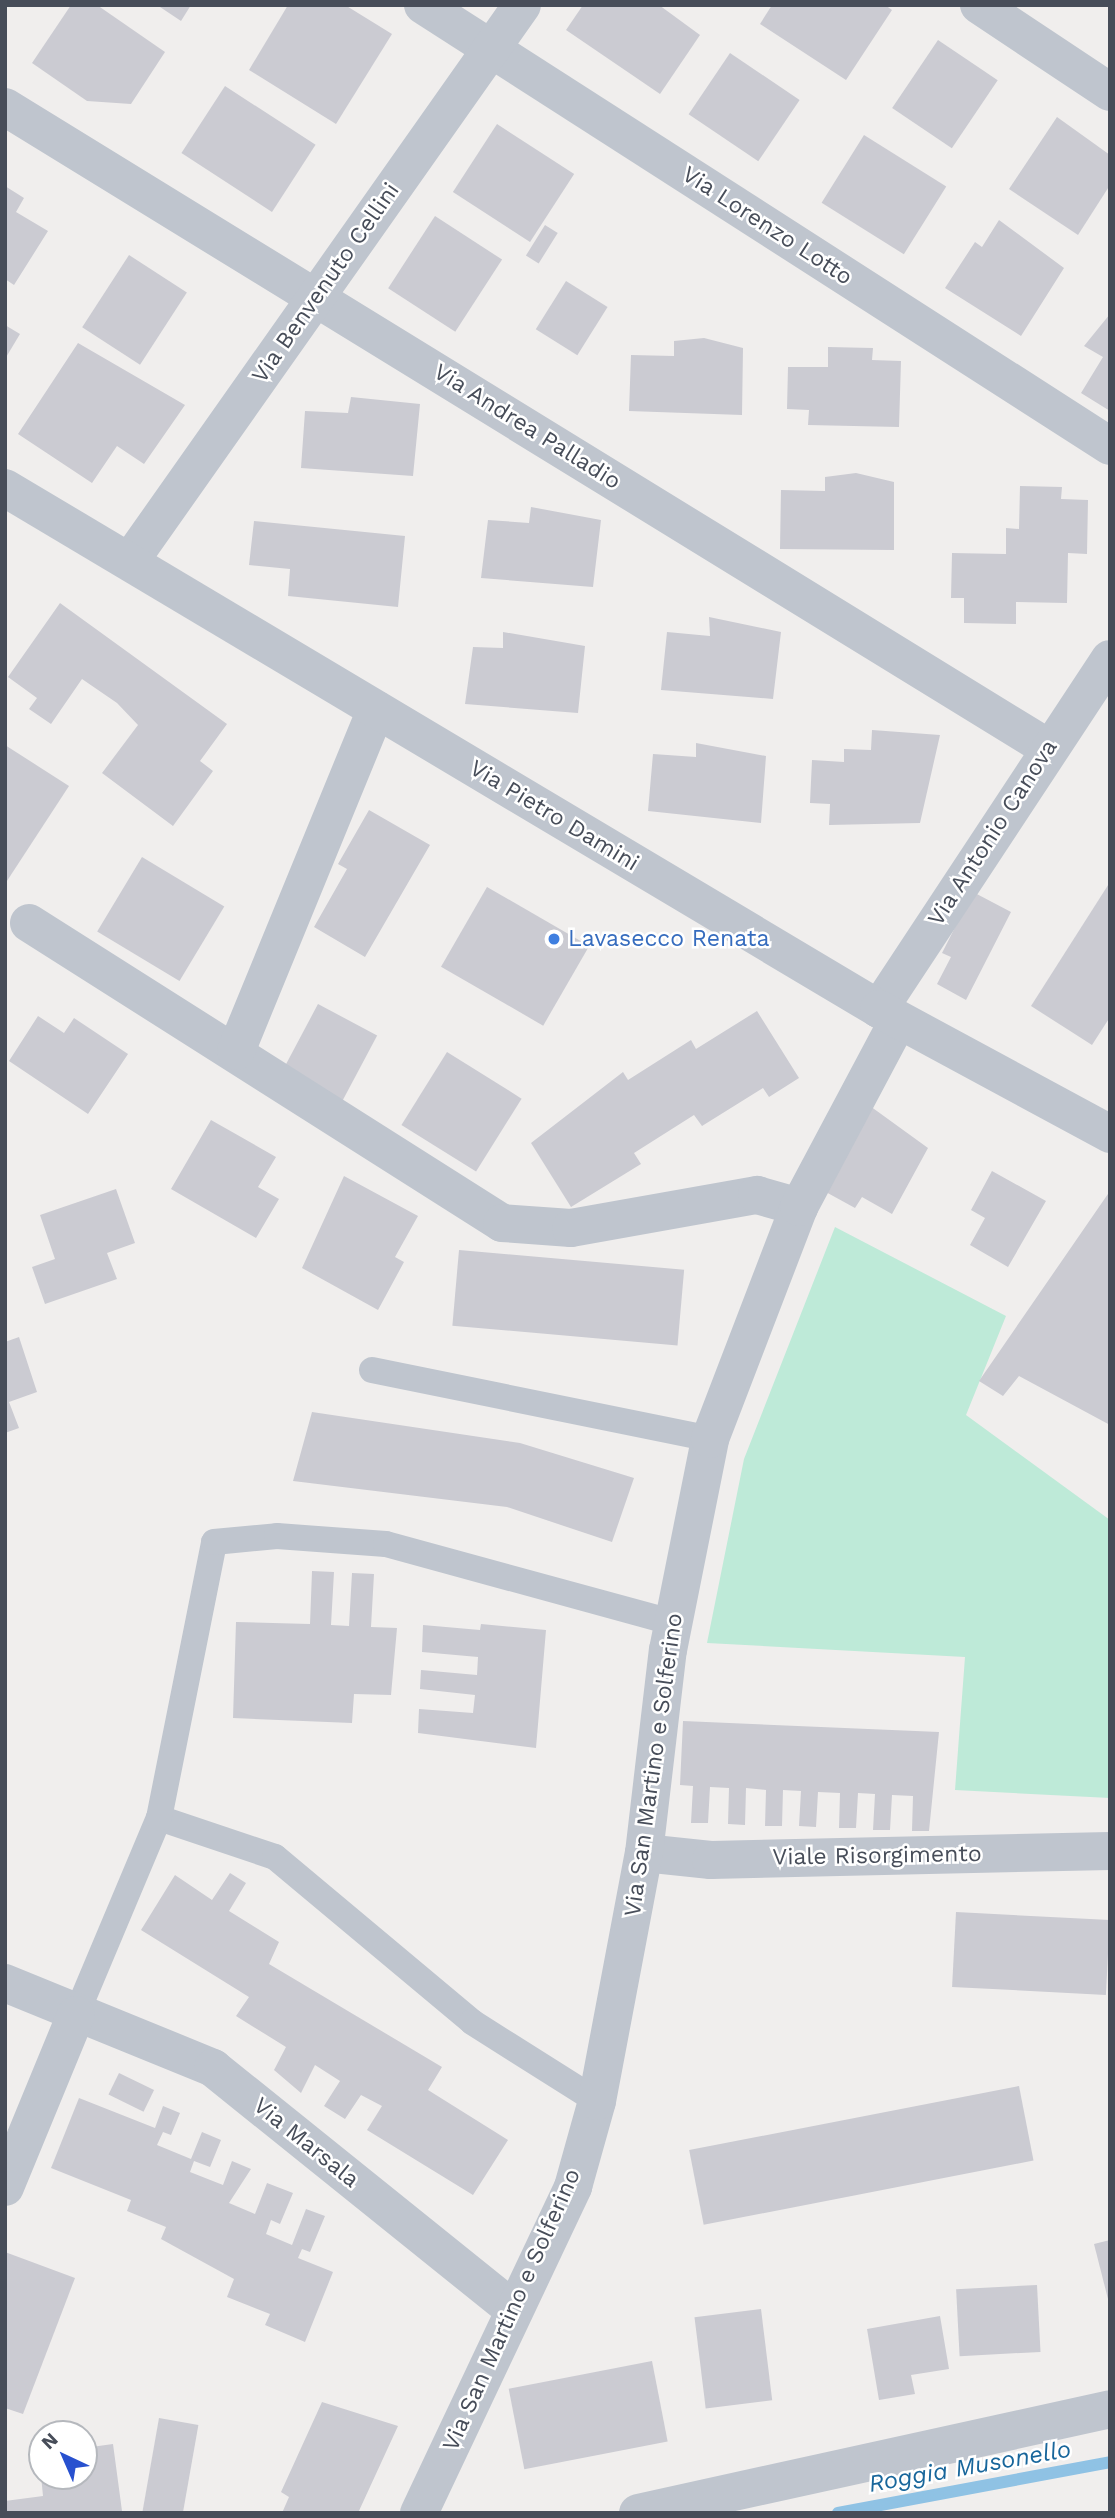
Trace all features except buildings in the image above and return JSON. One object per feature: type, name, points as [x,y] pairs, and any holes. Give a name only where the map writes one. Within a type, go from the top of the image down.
[{"type":"street","name":"Via Lorenzo Lotto","points":[[423,5],[1110,446]]},
{"type":"street","name":"Via Benvenuto Cellini","points":[[130,561],[522,5]]},
{"type":"street","points":[[979,5],[1110,92]]},
{"type":"street","name":"Via Andrea Palladio","points":[[5,107],[1048,748]]},
{"type":"street","name":"Via Pietro Damini","points":[[5,488],[889,1015],[1110,1134]]},
{"type":"street","name":"Via Antonio Canova","points":[[889,1015],[1048,748],[1110,659]]},
{"type":"street","points":[[236,1051],[376,710]]},
{"type":"street","points":[[30,923],[236,1051],[502,1223],[571,1228],[757,1195],[799,1207]]},
{"type":"street","name":"Via San Martino e Solferino","points":[[419,2513],[513,2309],[573,2187],[597,2101],[644,1853],[674,1623],[710,1439],[799,1207],[889,1015]]},
{"type":"street","name":"Viale Risorgimento","points":[[644,1853],[711,1860],[1110,1851]]},
{"type":"street","name":"Via Marsala","points":[[5,1983],[76,2015],[213,2068],[513,2309]]},
{"type":"street","points":[[5,2187],[76,2015]]},
{"type":"street","points":[[638,2513],[1110,2409]]},
{"type":"lane","points":[[372,1370],[710,1439]]},
{"type":"lane","points":[[76,2015],[159,1818],[214,1542],[277,1536],[386,1544],[674,1623]]},
{"type":"lane","points":[[159,1818],[275,1857],[472,2022],[597,2101]]},
{"type":"green space","points":[[835,1227],[1006,1316],[966,1415],[1110,1520],[1110,1798],[955,1790],[965,1657],[707,1643],[744,1459]]},
{"type":"waterway","name":"Roggia Musonello","points":[[838,2513],[1110,2462]]},
{"type":"place","name":"Lavasecco Renata","points":[[554,939]]}]
